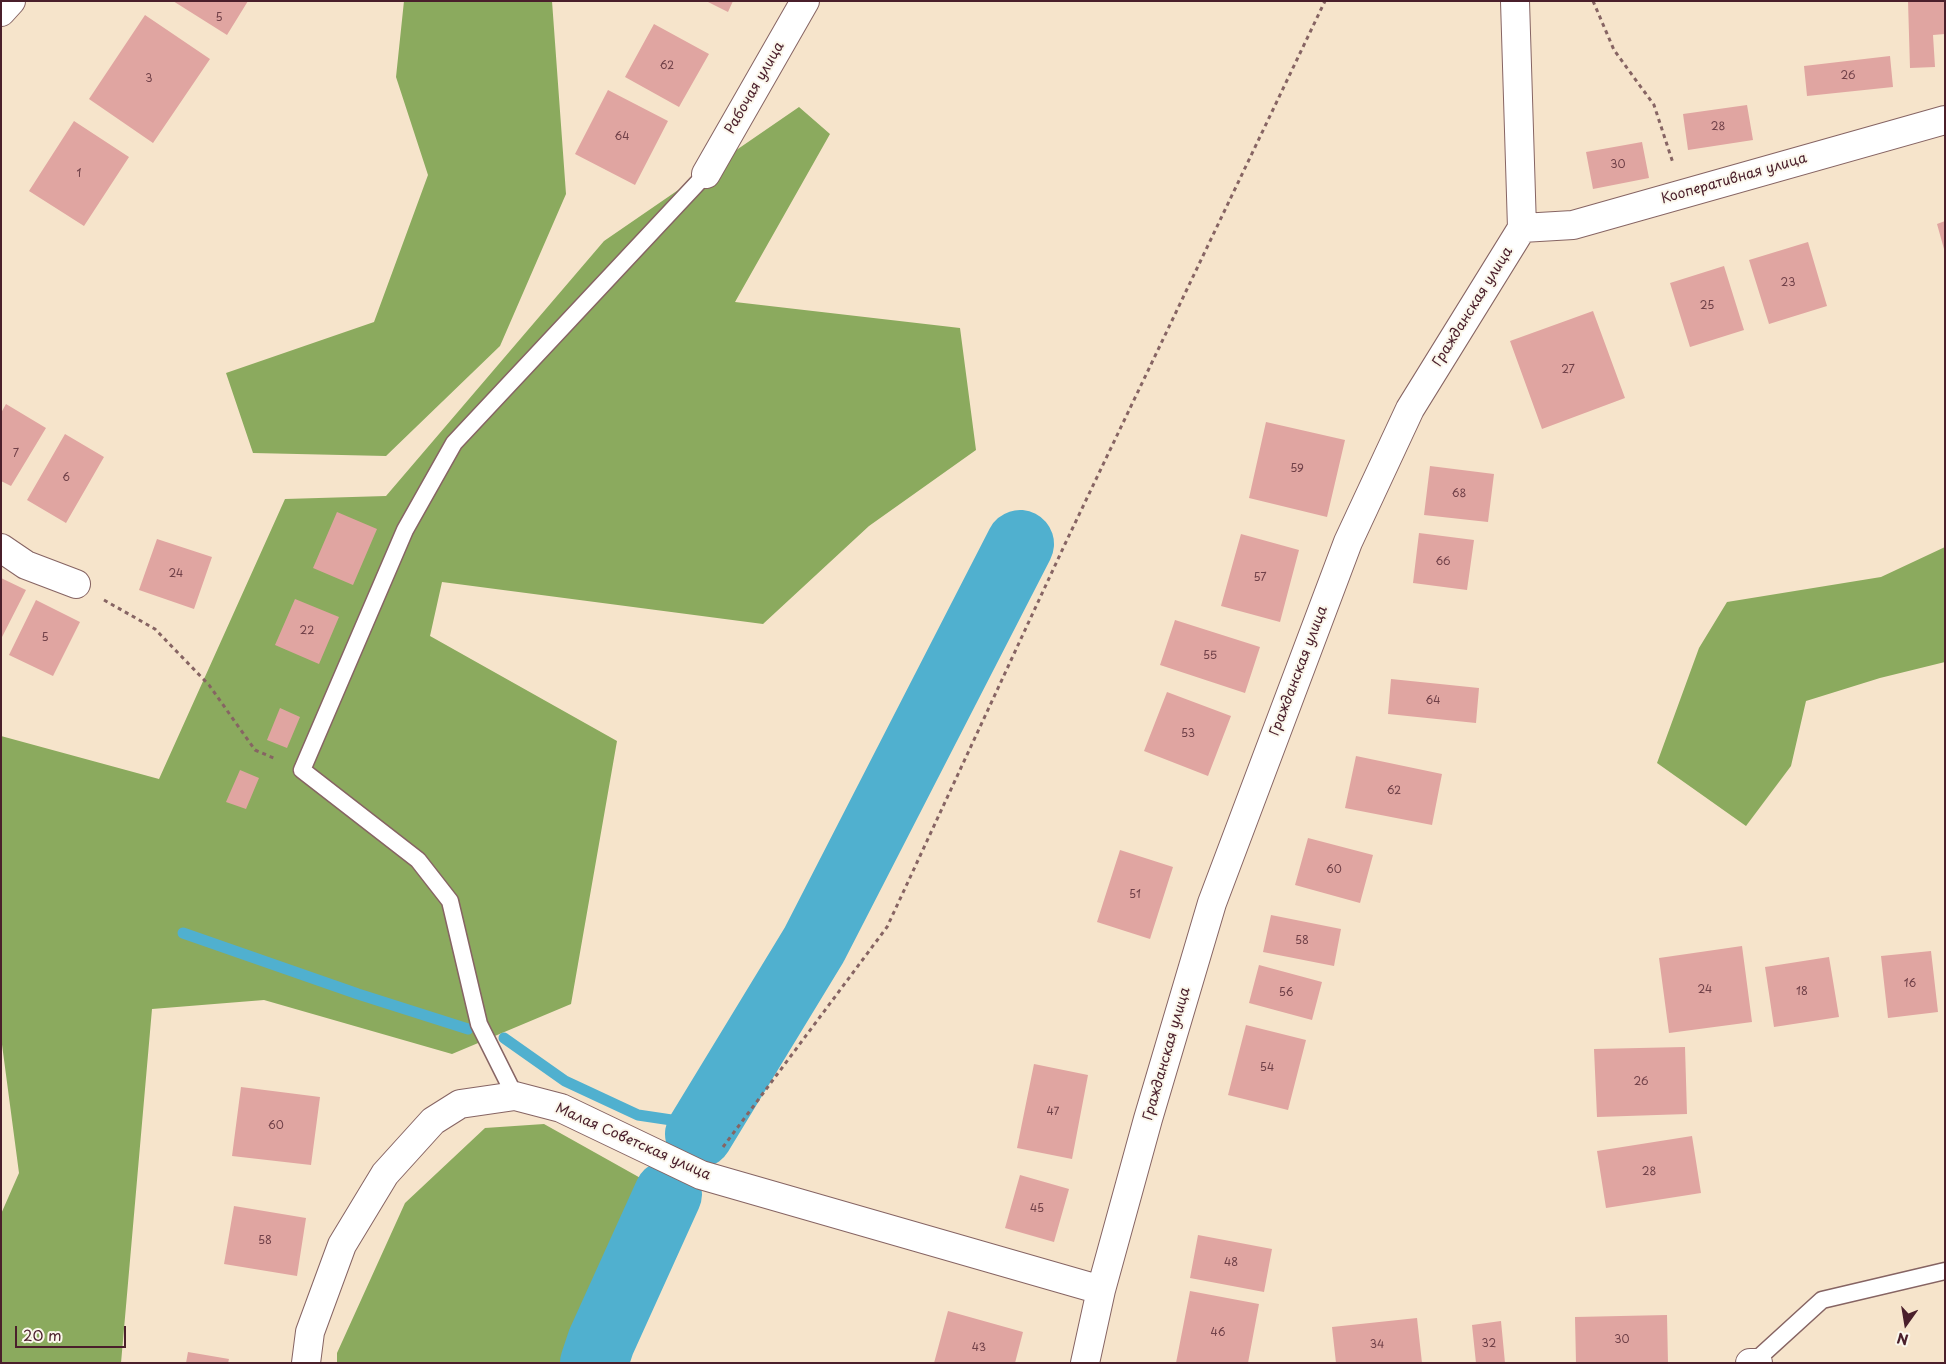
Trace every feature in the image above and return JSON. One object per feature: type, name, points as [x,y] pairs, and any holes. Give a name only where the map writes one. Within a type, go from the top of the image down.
[{"type":"street","points":[[1,12],[11,1]]},
{"type":"street","name":"Рабочая улица","points":[[706,174],[805,1]]},
{"type":"street","points":[[1515,1],[1522,228]]},
{"type":"street","name":"Кооперативная улица","points":[[1522,228],[1573,225],[1945,120]]},
{"type":"street","name":"Гражданская улица","points":[[1085,1363],[1101,1290],[1148,1118],[1212,903],[1348,542],[1410,409],[1522,228]]},
{"type":"street","points":[[1,548],[26,565],[76,584]]},
{"type":"street","name":"Малая Советская улица","points":[[306,1363],[310,1332],[342,1245],[385,1174],[433,1121],[460,1104],[515,1096],[561,1108],[701,1175],[1101,1290]]},
{"type":"lane","points":[[515,1096],[479,1024],[450,901],[418,860],[302,770],[404,530],[454,443],[706,174]]},
{"type":"lane","points":[[1754,1362],[1822,1300],[1945,1271]]},
{"type":"path","points":[[701,1175],[887,928],[1066,544],[1325,1]]},
{"type":"path","points":[[1593,1],[1614,50],[1654,105],[1684,194]]},
{"type":"path","points":[[76,584],[156,629],[209,685],[255,750],[302,770]]},
{"type":"green space","points":[[404,1],[552,1],[566,194],[500,346],[386,456],[253,453],[226,373],[374,322],[428,175],[396,77]]},
{"type":"green space","points":[[799,107],[830,134],[735,302],[960,328],[976,450],[869,526],[763,624],[442,582],[430,636],[617,741],[571,1004],[452,1054],[264,1000],[152,1009],[121,1363],[1,1363],[1,1214],[19,1173],[1,1037],[1,736],[159,779],[285,499],[386,496],[604,241]]},
{"type":"green space","points":[[1945,547],[1945,662],[1880,678],[1806,701],[1791,766],[1746,826],[1657,763],[1699,648],[1727,602],[1881,577]]},
{"type":"green space","points":[[544,1124],[644,1180],[568,1363],[337,1363],[337,1353],[405,1203],[485,1128]]},
{"type":"building","points":[[173,1],[248,1],[227,35]]},
{"type":"building","points":[[706,1],[733,1],[728,12]]},
{"type":"building","points":[[1908,1],[1945,1],[1945,34],[1933,35],[1935,67],[1910,68]]},
{"type":"building","points":[[145,15],[210,59],[153,143],[89,99]]},
{"type":"building","points":[[654,24],[709,54],[679,107],[625,77]]},
{"type":"building","points":[[1890,56],[1893,87],[1807,96],[1804,66]]},
{"type":"building","points":[[608,90],[668,121],[635,185],[575,154]]},
{"type":"building","points":[[1747,105],[1753,140],[1688,150],[1683,114]]},
{"type":"building","points":[[74,121],[129,157],[84,226],[29,191]]},
{"type":"building","points":[[1642,142],[1649,178],[1593,189],[1586,152]]},
{"type":"building","points":[[1945,221],[1945,249],[1944,249],[1937,224]]},
{"type":"building","points":[[1808,242],[1827,306],[1769,324],[1749,260]]},
{"type":"building","points":[[1724,266],[1744,330],[1690,347],[1670,283]]},
{"type":"building","points":[[1593,311],[1625,398],[1542,429],[1510,341]]},
{"type":"building","points":[[6,404],[46,428],[11,486],[1,481],[1,413]]},
{"type":"building","points":[[1266,422],[1345,440],[1327,517],[1249,498]]},
{"type":"building","points":[[65,434],[104,457],[66,523],[27,500]]},
{"type":"building","points":[[1430,466],[1494,474],[1488,522],[1424,515]]},
{"type":"building","points":[[337,512],[377,529],[353,585],[313,568]]},
{"type":"building","points":[[1419,533],[1474,540],[1467,590],[1413,583]]},
{"type":"building","points":[[1241,534],[1299,550],[1280,622],[1221,606]]},
{"type":"building","points":[[157,539],[212,557],[194,609],[139,590]]},
{"type":"building","points":[[1,578],[26,590],[1,639]]},
{"type":"building","points":[[295,599],[339,617],[319,664],[275,645]]},
{"type":"building","points":[[36,600],[80,622],[53,676],[9,655]]},
{"type":"building","points":[[1175,620],[1260,647],[1245,693],[1160,665]]},
{"type":"building","points":[[1391,679],[1479,688],[1476,723],[1388,714]]},
{"type":"building","points":[[1167,692],[1231,716],[1208,776],[1144,751]]},
{"type":"building","points":[[280,708],[300,717],[287,748],[267,740]]},
{"type":"building","points":[[1356,756],[1442,774],[1432,825],[1345,808]]},
{"type":"building","points":[[240,770],[259,778],[246,809],[226,802]]},
{"type":"building","points":[[1308,838],[1373,855],[1360,903],[1295,885]]},
{"type":"building","points":[[1120,850],[1173,867],[1150,939],[1097,922]]},
{"type":"building","points":[[1271,915],[1341,929],[1334,966],[1263,952]]},
{"type":"building","points":[[1742,946],[1752,1022],[1669,1033],[1659,958]]},
{"type":"building","points":[[1931,951],[1938,1012],[1888,1018],[1881,956]]},
{"type":"building","points":[[1829,957],[1839,1017],[1774,1027],[1765,967]]},
{"type":"building","points":[[1259,965],[1322,982],[1312,1020],[1249,1003]]},
{"type":"building","points":[[1246,1025],[1306,1040],[1288,1110],[1228,1095]]},
{"type":"building","points":[[1685,1047],[1687,1114],[1597,1117],[1594,1049]]},
{"type":"building","points":[[1034,1064],[1088,1075],[1072,1159],[1017,1148]]},
{"type":"building","points":[[241,1087],[320,1097],[311,1165],[232,1156]]},
{"type":"building","points":[[1692,1136],[1701,1193],[1606,1208],[1597,1151]]},
{"type":"building","points":[[1020,1175],[1069,1189],[1054,1242],[1005,1228]]},
{"type":"building","points":[[234,1206],[306,1218],[297,1276],[224,1264]]},
{"type":"building","points":[[1198,1235],[1272,1249],[1264,1292],[1190,1278]]},
{"type":"building","points":[[1190,1291],[1259,1304],[1248,1363],[1176,1363]]},
{"type":"building","points":[[948,1311],[1023,1332],[1015,1363],[934,1363]]},
{"type":"building","points":[[1667,1315],[1668,1363],[1576,1363],[1575,1317]]},
{"type":"building","points":[[1417,1318],[1422,1363],[1336,1363],[1332,1327]]},
{"type":"building","points":[[1501,1321],[1505,1363],[1476,1363],[1472,1325]]},
{"type":"building","points":[[188,1352],[229,1359],[228,1363],[186,1363]]},
{"type":"waterway","points":[[699,1134],[814,945],[1020,544]]},
{"type":"waterway","points":[[183,933],[358,994],[468,1029]]},
{"type":"waterway","points":[[504,1038],[565,1081],[638,1115],[705,1125]]},
{"type":"waterway","points":[[594,1363],[601,1342],[668,1194]]}]
